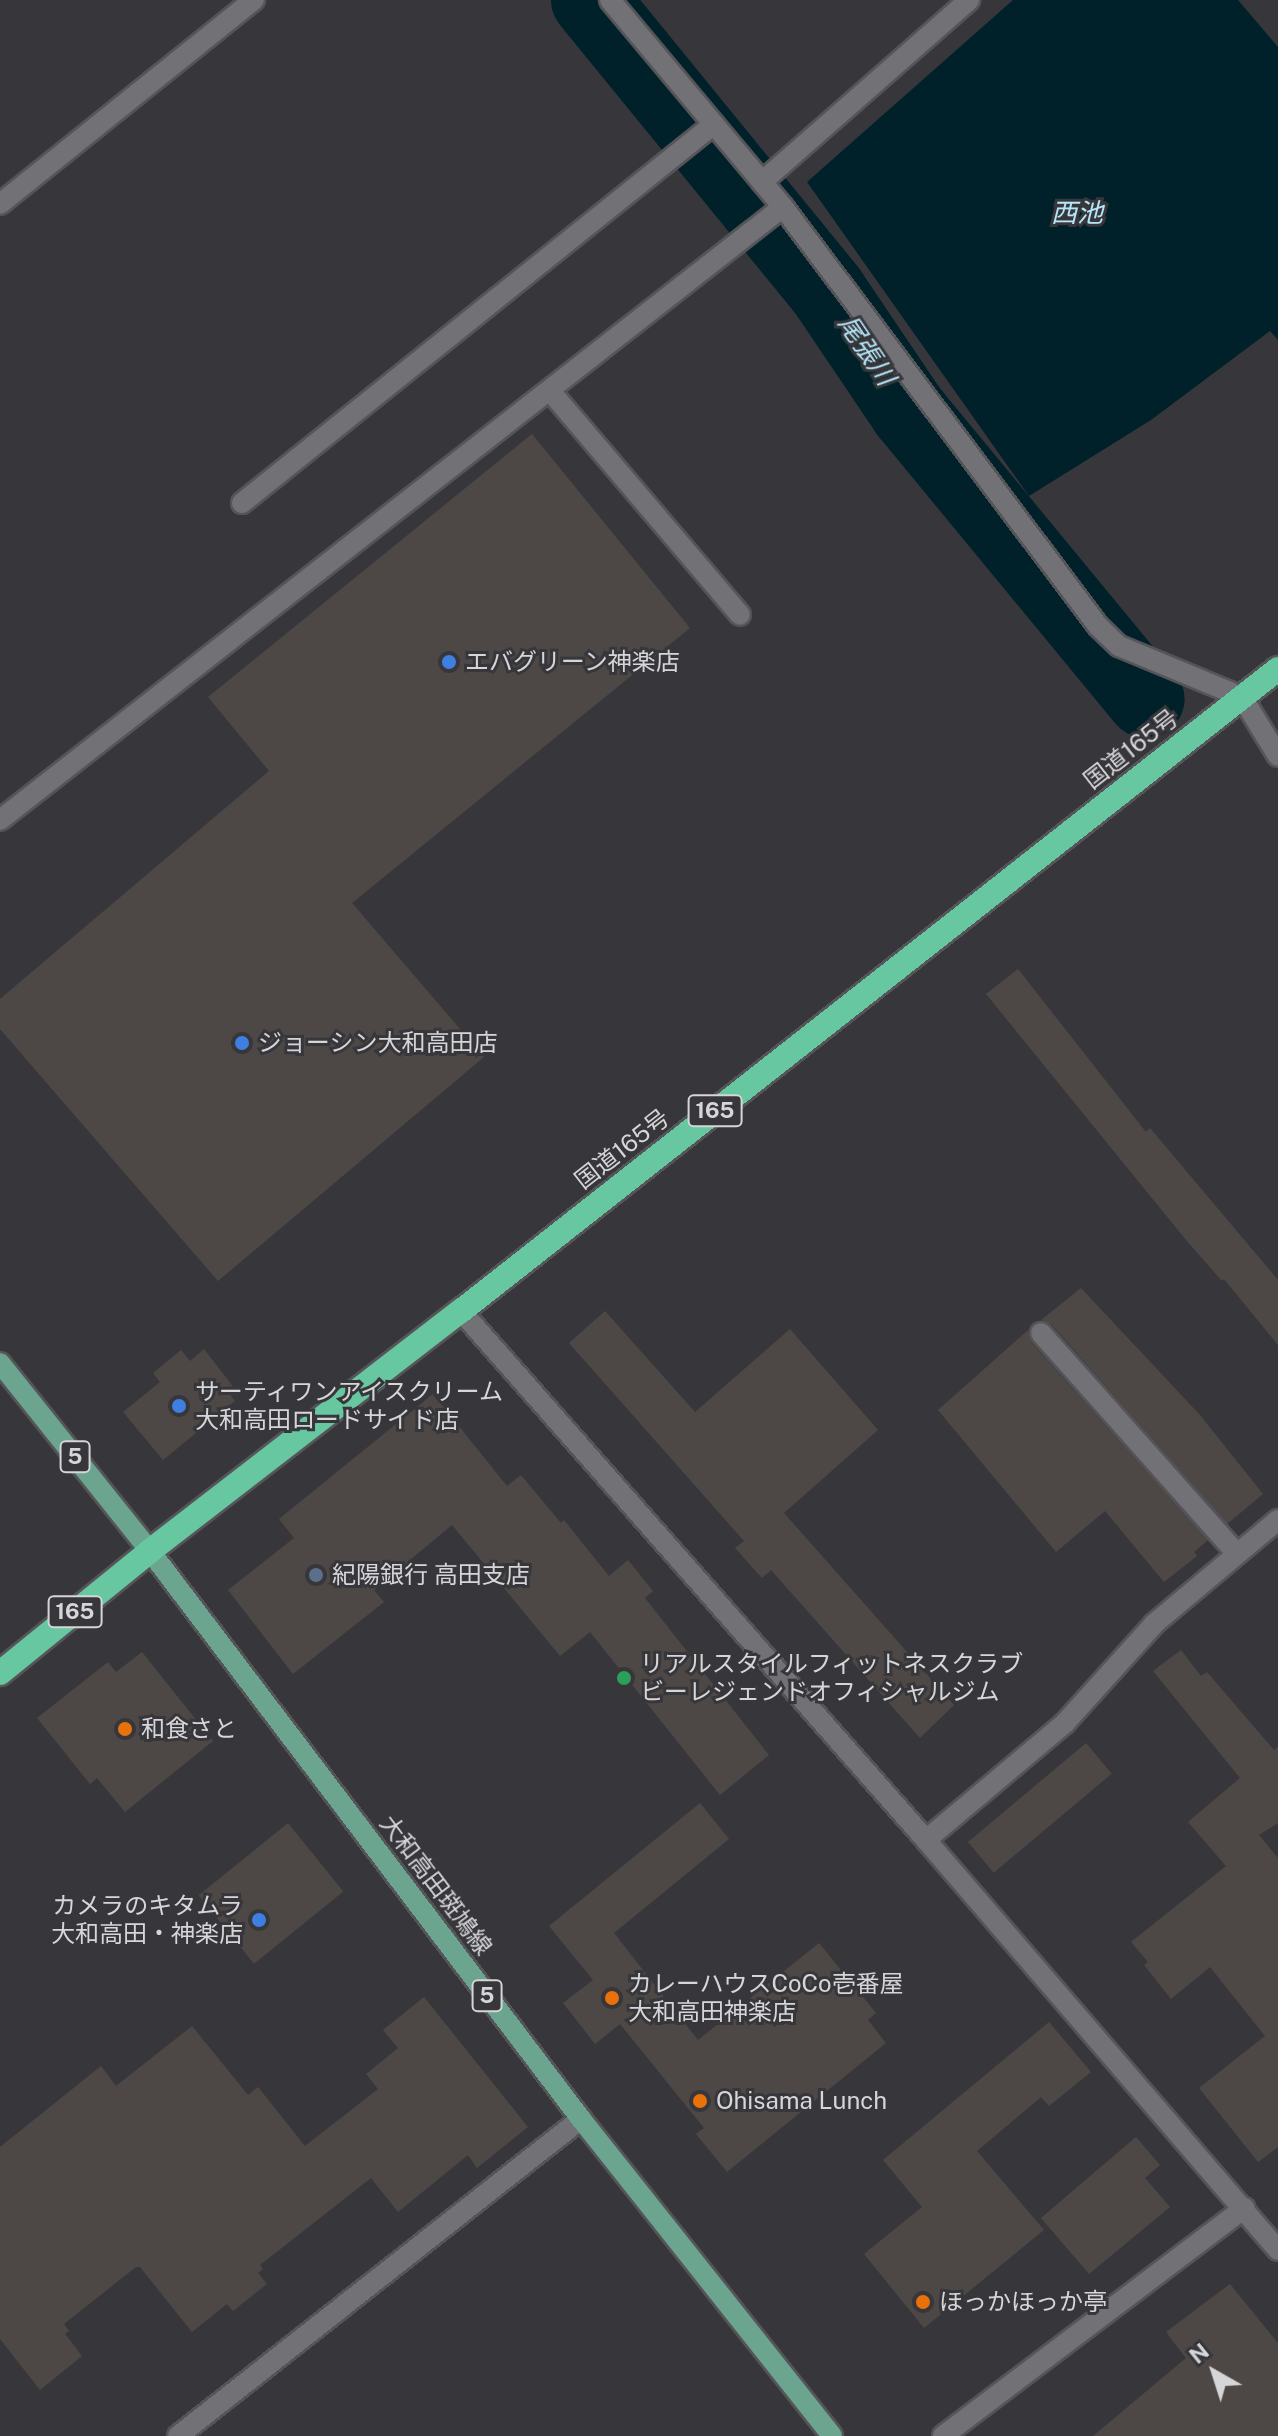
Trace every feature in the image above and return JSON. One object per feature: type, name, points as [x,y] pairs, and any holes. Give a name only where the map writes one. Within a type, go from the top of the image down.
[{"type":"highway","name":"国道165号","points":[[0,1673],[150,1551],[461,1311],[1278,669]]},
{"type":"main road","name":"大和高田斑鳩線","points":[[0,1363],[150,1551],[581,2119],[832,2436]]},
{"type":"street","points":[[0,204],[254,0]]},
{"type":"street","points":[[610,0],[701,134],[762,182],[771,217],[1098,626],[1119,646],[1242,697],[1278,756]]},
{"type":"street","points":[[762,182],[969,0]]},
{"type":"street","points":[[242,503],[701,134]]},
{"type":"street","points":[[0,820],[771,217]]},
{"type":"street","points":[[551,392],[740,615]]},
{"type":"street","points":[[461,1311],[926,1840],[1278,2250]]},
{"type":"street","points":[[1041,1333],[1237,1554]]},
{"type":"street","points":[[926,1840],[1065,1723],[1154,1624],[1278,1520]]},
{"type":"street","points":[[178,2436],[581,2119]]},
{"type":"street","points":[[943,2436],[1244,2208]]},
{"type":"water","name":"西池","points":[[1013,0],[1238,0],[1278,47],[1278,340],[1270,331],[1151,420],[1029,496],[807,182]]},
{"type":"building","points":[[532,434],[690,628],[352,903],[484,1057],[218,1281],[0,1029],[0,999],[269,771],[208,697]]},
{"type":"building","points":[[1018,969],[1146,1132],[1150,1128],[1278,1280],[1278,1345],[1224,1279],[1222,1281],[1186,1240],[986,994]]},
{"type":"building","points":[[1081,1288],[1200,1415],[1263,1494],[1227,1524],[1051,1324],[1041,1320]]},
{"type":"building","points":[[605,1311],[695,1412],[790,1329],[878,1430],[784,1513],[954,1705],[920,1738],[771,1570],[762,1578],[735,1548],[744,1541],[569,1343]]},
{"type":"building","points":[[1028,1330],[1031,1342],[1208,1540],[1194,1552],[1197,1556],[1164,1582],[1105,1511],[1056,1552],[938,1410]]},
{"type":"building","name":"サーティワンアイスクリーム 大和高田ロードサイド店","points":[[204,1349],[234,1388],[228,1392],[235,1401],[163,1460],[123,1412],[160,1382],[153,1373],[181,1350],[190,1361]]},
{"type":"building","points":[[433,1394],[507,1486],[521,1475],[561,1523],[564,1520],[609,1576],[628,1560],[653,1591],[645,1598],[769,1755],[720,1795],[590,1632],[560,1656],[452,1525],[374,1590],[384,1602],[293,1674],[228,1590],[294,1538],[279,1519]]},
{"type":"building","points":[[1181,1650],[1201,1676],[1207,1672],[1274,1750],[1278,1747],[1278,1823],[1259,1835],[1278,1858],[1278,2147],[1258,2162],[1199,2088],[1265,2036],[1210,1967],[1171,1999],[1144,1965],[1148,1962],[1131,1942],[1226,1866],[1188,1822],[1240,1778],[1153,1671]]},
{"type":"building","name":"和食さと","points":[[142,1652],[213,1741],[125,1812],[97,1778],[90,1784],[37,1718],[108,1662],[116,1672]]},
{"type":"building","points":[[1086,1743],[1112,1774],[994,1873],[968,1842]]},
{"type":"building","points":[[700,1803],[729,1839],[614,1933],[698,2040],[819,1943],[876,2013],[868,2020],[886,2043],[727,2172],[696,2134],[704,2128],[620,2024],[595,2044],[563,2003],[593,1980],[549,1926]]},
{"type":"building","points":[[288,1823],[343,1891],[254,1964],[199,1895]]},
{"type":"building","points":[[424,1997],[528,2127],[477,2168],[468,2155],[398,2212],[371,2178],[260,2265],[263,2269],[258,2273],[267,2284],[233,2311],[227,2304],[192,2332],[140,2267],[136,2267],[64,2324],[69,2331],[65,2334],[82,2356],[40,2390],[0,2339],[0,2147],[101,2066],[116,2086],[192,2026],[248,2095],[258,2087],[305,2146],[378,2089],[366,2074],[398,2048],[383,2030]]},
{"type":"building","points":[[1049,2022],[1091,2072],[1049,2106],[1041,2097],[977,2151],[1044,2230],[924,2328],[864,2254],[922,2207],[883,2160]]},
{"type":"building","points":[[1136,2137],[1160,2165],[1145,2178],[1170,2207],[1089,2274],[1041,2218]]},
{"type":"building","points":[[1230,2284],[1278,2343],[1278,2436],[1093,2436],[1186,2358],[1166,2332]]},
{"type":"waterway","name":"尾張川","points":[[590,0],[828,292],[909,412],[1146,699]]},
{"type":"place","name":"エバグリーン神楽店","points":[[449,662]]},
{"type":"place","name":"ジョーシン大和高田店","points":[[242,1043]]},
{"type":"place","name":"サーティワンアイスクリーム 大和高田ロードサイド店","points":[[179,1406]]},
{"type":"place","name":"紀陽銀行 高田支店","points":[[316,1575]]},
{"type":"place","name":"リアルスタイルフィットネスクラブ ビーレジェンドオフィシャルジム","points":[[624,1678]]},
{"type":"place","name":"和食さと","points":[[125,1729]]},
{"type":"place","name":"カメラのキタムラ 大和高田・神楽店","points":[[259,1920]]},
{"type":"place","name":"カレーハウスCoCo壱番屋 大和高田神楽店","points":[[612,1998]]},
{"type":"place","name":"Ohisama Lunch","points":[[700,2101]]},
{"type":"place","name":"ほっかほっか亭","points":[[923,2302]]}]
